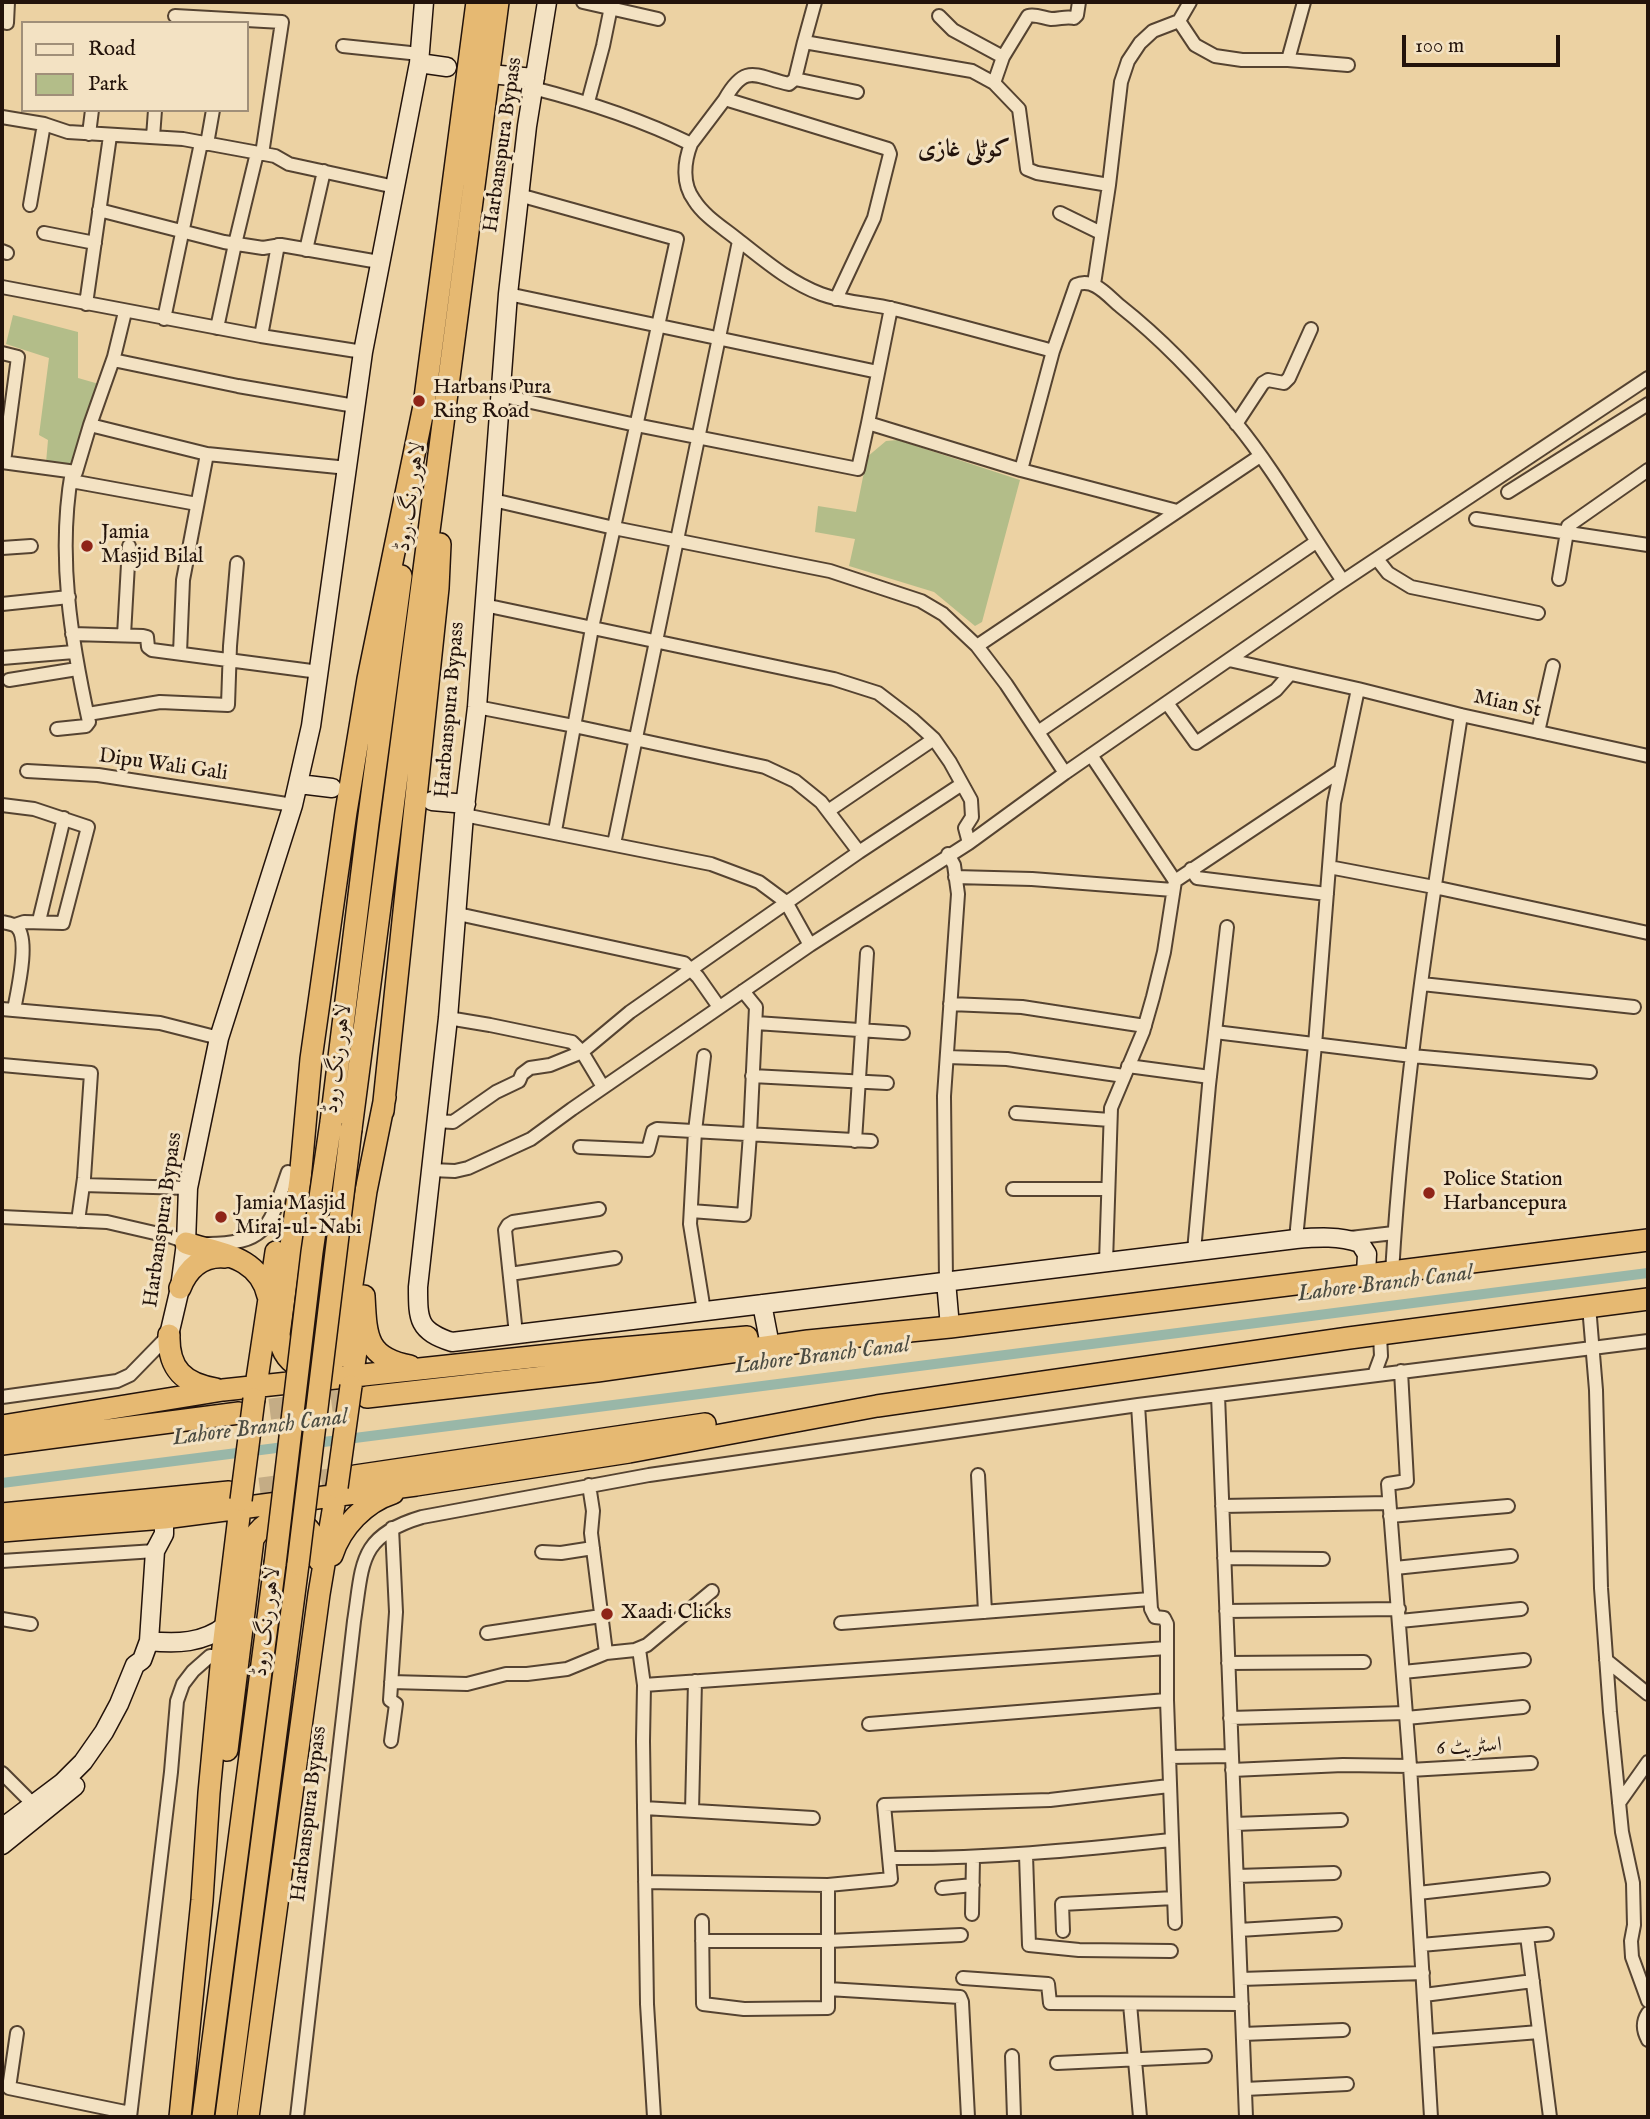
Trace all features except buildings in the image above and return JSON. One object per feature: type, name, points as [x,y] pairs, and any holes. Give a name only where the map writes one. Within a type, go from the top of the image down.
[{"type":"highway","name":"لاہور رنگ روڈ","points":[[226,2117],[298,1564],[341,1126],[435,403],[477,2]]},
{"type":"highway","name":"لاہور رنگ روڈ","points":[[435,403],[498,2]]},
{"type":"highway","points":[[180,2117],[237,1500],[250,1399],[262,1345],[288,1172],[310,1059],[368,679],[435,403]]},
{"type":"highway","points":[[248,2117],[319,1594],[343,1486],[356,1386],[438,588],[435,403]]},
{"type":"highway","points":[[310,1059],[300,1180],[279,1334],[284,1353],[298,1366],[318,1369],[328,1366],[342,1351],[366,1191],[385,1097]]},
{"type":"highway","name":"لاہور رنگ روڈ","points":[[202,2117],[275,1564],[312,1252],[341,1126]]},
{"type":"highway","points":[[2,1444],[250,1399],[356,1386],[597,1371],[808,1341],[1648,1240]]},
{"type":"highway","points":[[186,1243],[247,1263],[258,1272],[266,1285],[269,1298]]},
{"type":"highway","points":[[180,1288],[185,1276],[194,1266],[206,1259],[219,1256],[234,1258]]},
{"type":"highway","points":[[364,1296],[365,1323],[372,1348],[396,1363],[424,1368]]},
{"type":"highway","points":[[343,1486],[416,1485],[629,1452],[877,1406],[1648,1299]]},
{"type":"highway","points":[[169,1335],[173,1363],[181,1375],[192,1383],[250,1399]]},
{"type":"highway","points":[[356,1386],[424,1368],[768,1335],[808,1341]]},
{"type":"highway","points":[[2,1426],[222,1390],[247,1374],[262,1345]]},
{"type":"highway","points":[[2,1514],[237,1500],[343,1486],[757,1417],[877,1406]]},
{"type":"highway","points":[[319,1594],[335,1544],[356,1517],[383,1496],[416,1485]]},
{"type":"highway","points":[[2,1531],[164,1518],[198,1513],[237,1500]]},
{"type":"highway","points":[[198,1513],[217,1524],[224,1533],[228,1543],[231,1573]]},
{"type":"highway","points":[[202,1900],[222,1799],[250,1549],[258,1530],[276,1519],[286,1518],[307,1526],[319,1545],[319,1594]]},
{"type":"street","points":[[7,23],[8,2]]},
{"type":"street","name":"Harbanspura Bypass","points":[[169,1335],[180,1288],[186,1243],[188,1188],[219,1038],[299,784],[319,672],[363,352],[420,59],[424,2]]},
{"type":"street","name":"Harbanspura Bypass","points":[[516,1334],[452,1342],[427,1331],[418,1312],[418,1287],[448,1018],[465,809],[477,707],[508,294],[519,194],[547,2]]},
{"type":"street","points":[[583,2],[611,4],[658,19]]},
{"type":"street","points":[[816,2],[794,79],[789,84],[747,74],[736,82],[691,144],[685,170],[693,200],[711,219],[739,241],[806,288],[836,299],[891,308],[1053,351]]},
{"type":"street","points":[[994,83],[1003,57],[1028,16],[1033,14],[1054,19],[1065,16],[1074,18],[1079,2]]},
{"type":"street","points":[[1094,284],[1121,82],[1128,61],[1140,43],[1153,31],[1179,21],[1190,2]]},
{"type":"street","points":[[1288,60],[1304,2]]},
{"type":"street","points":[[588,102],[611,4]]},
{"type":"street","points":[[175,16],[282,22],[260,154],[235,244],[218,328]]},
{"type":"street","points":[[939,16],[953,30],[1003,57]]},
{"type":"street","points":[[1179,21],[1195,45],[1215,56],[1242,60],[1288,60],[1348,65]]},
{"type":"street","points":[[804,42],[972,71],[994,83],[1020,112],[1027,169],[1109,185]]},
{"type":"street","points":[[343,46],[420,59],[447,67]]},
{"type":"street","points":[[500,75],[534,83],[588,102],[663,130],[691,144]]},
{"type":"street","points":[[794,79],[857,92]]},
{"type":"street","points":[[724,99],[888,149],[890,154],[874,218],[836,299]]},
{"type":"street","points":[[89,134],[92,112]]},
{"type":"street","points":[[153,137],[155,112]]},
{"type":"street","points":[[164,319],[212,112]]},
{"type":"street","points":[[2,117],[36,119],[68,132],[204,143],[275,156],[289,164],[394,187]]},
{"type":"street","points":[[30,205],[36,119]]},
{"type":"street","points":[[86,304],[110,136]]},
{"type":"street","points":[[306,250],[324,171]]},
{"type":"street","points":[[519,194],[677,239],[592,628],[555,831]]},
{"type":"street","points":[[99,211],[235,244],[263,248],[278,245],[379,262]]},
{"type":"street","points":[[1060,213],[1101,233]]},
{"type":"street","points":[[44,233],[95,243]]},
{"type":"street","points":[[614,844],[739,241]]},
{"type":"street","points":[[261,336],[278,245]]},
{"type":"street","points":[[1021,470],[1053,351],[1076,285],[1094,284],[1180,359],[1236,424],[1343,581]]},
{"type":"street","points":[[2,287],[125,312],[363,352]]},
{"type":"street","points":[[508,294],[878,372]]},
{"type":"street","points":[[499,395],[858,469],[891,308]]},
{"type":"street","points":[[57,729],[86,726],[89,722],[74,652],[64,541],[71,476],[76,472],[113,360],[125,312]]},
{"type":"street","points":[[1236,424],[1263,383],[1268,380],[1284,383],[1289,378],[1311,329]]},
{"type":"street","points":[[2,353],[18,357],[3,462],[197,504]]},
{"type":"street","points":[[113,360],[237,386],[355,406]]},
{"type":"street","points":[[431,1170],[455,1171],[483,1163],[531,1139],[810,945],[969,843],[1065,773],[1343,581],[1648,379]]},
{"type":"street","points":[[1508,492],[1647,406],[1628,392]]},
{"type":"street","points":[[868,423],[1021,470],[1177,511]]},
{"type":"street","points":[[90,425],[208,454],[348,468]]},
{"type":"street","points":[[180,653],[183,580],[208,454]]},
{"type":"street","points":[[977,646],[1260,456]]},
{"type":"street","points":[[1559,579],[1568,526],[1645,477]]},
{"type":"street","points":[[493,500],[614,528],[830,572],[909,596],[943,614],[977,646],[1006,684],[1065,773]]},
{"type":"street","points":[[1476,519],[1648,545]]},
{"type":"street","points":[[1038,732],[1316,542]]},
{"type":"street","points":[[2,548],[31,546]]},
{"type":"street","points":[[124,635],[129,546]]},
{"type":"street","points":[[1377,559],[1388,573],[1411,587],[1538,612]]},
{"type":"street","points":[[88,713],[160,702],[228,705],[237,563]]},
{"type":"street","points":[[2,604],[69,597]]},
{"type":"street","points":[[484,605],[834,679],[878,693],[934,739],[950,762],[973,807],[972,817],[965,828],[969,843]]},
{"type":"street","points":[[72,634],[147,637],[148,647],[152,650],[319,672]]},
{"type":"street","points":[[2,658],[74,652]]},
{"type":"street","name":"Mian St","points":[[1229,660],[1461,715],[1648,755]]},
{"type":"street","points":[[1538,732],[1553,666]]},
{"type":"street","points":[[9,680],[77,670]]},
{"type":"street","points":[[1167,703],[1196,743],[1276,690],[1290,674]]},
{"type":"street","points":[[1296,1238],[1315,1045],[1334,803],[1358,689]]},
{"type":"street","points":[[477,707],[765,767],[795,781],[821,802],[859,852]]},
{"type":"street","points":[[1392,1272],[1412,1056],[1434,887],[1461,715]]},
{"type":"street","points":[[828,811],[934,739]]},
{"type":"street","points":[[1091,755],[1174,885]]},
{"type":"street","name":"Dipu Wali Gali","points":[[27,771],[98,775],[293,805]]},
{"type":"street","points":[[1105,1262],[1111,1108],[1145,1026],[1164,952],[1174,885],[1191,869],[1340,771]]},
{"type":"street","points":[[299,784],[332,788]]},
{"type":"street","points":[[435,1121],[453,1122],[496,1092],[519,1081],[530,1068],[550,1065],[582,1052],[630,1012],[786,902],[962,784]]},
{"type":"street","points":[[432,802],[711,864],[759,882],[786,902],[810,945]]},
{"type":"street","points":[[2,811],[2,805],[34,809],[88,827],[63,923],[39,921],[15,925],[2,922]]},
{"type":"street","points":[[39,921],[64,818]]},
{"type":"street","points":[[948,854],[954,865],[958,894],[944,1096],[946,1281],[950,1326]]},
{"type":"street","points":[[1329,867],[1648,933]]},
{"type":"street","points":[[1191,869],[1197,878],[1327,894]]},
{"type":"street","points":[[955,877],[1174,885]]},
{"type":"street","points":[[458,914],[684,963],[719,1007]]},
{"type":"street","points":[[15,925],[24,946],[8,1010],[160,1023],[219,1038]]},
{"type":"street","points":[[1194,1251],[1227,927]]},
{"type":"street","points":[[855,1141],[867,953]]},
{"type":"street","points":[[1422,984],[1634,1007]]},
{"type":"street","points":[[691,1211],[744,1216],[756,1007],[743,991]]},
{"type":"street","points":[[950,1004],[1022,1007],[1145,1026]]},
{"type":"street","points":[[448,1018],[572,1042],[582,1052],[603,1087]]},
{"type":"street","points":[[756,1023],[903,1033]]},
{"type":"street","points":[[1215,1032],[1412,1056],[1590,1072]]},
{"type":"street","points":[[704,1056],[695,1131],[691,1211],[695,1262],[704,1311]]},
{"type":"street","points":[[947,1057],[1007,1059],[1210,1077]]},
{"type":"street","points":[[2,1065],[91,1073],[78,1221]]},
{"type":"street","points":[[752,1076],[887,1083]]},
{"type":"street","points":[[1016,1113],[1110,1120]]},
{"type":"street","points":[[580,1147],[642,1152],[648,1150],[653,1131],[657,1129],[871,1141]]},
{"type":"street","points":[[2,1217],[107,1222],[172,1237],[186,1243],[217,1244],[251,1239],[271,1222],[288,1172]]},
{"type":"street","points":[[83,1185],[188,1188]]},
{"type":"street","points":[[1013,1189],[1107,1189]]},
{"type":"street","points":[[599,1209],[508,1224],[505,1230],[516,1334],[1296,1238],[1346,1239],[1394,1233]]},
{"type":"street","points":[[1346,1239],[1360,1243],[1364,1248],[1367,1254],[1366,1275]]},
{"type":"street","points":[[510,1273],[615,1258]]},
{"type":"street","points":[[762,1304],[768,1335]]},
{"type":"street","points":[[1588,1306],[1594,1348],[1601,1588],[1606,1660],[1622,1832],[1633,1883],[1632,1957],[1648,2001]]},
{"type":"street","points":[[2,1397],[117,1381],[130,1375],[169,1335]]},
{"type":"street","points":[[1374,1375],[1381,1356],[1380,1335]]},
{"type":"street","points":[[391,1741],[396,1704],[390,1700],[396,1612],[392,1528],[422,1517],[636,1477],[1138,1405],[1648,1341]]},
{"type":"street","points":[[1401,1371],[1407,1481],[1388,1484],[1410,1768],[1432,2117]]},
{"type":"street","points":[[1218,1395],[1246,2117]]},
{"type":"street","points":[[1138,1405],[1151,1609],[1155,1616],[1164,1618],[1167,1624],[1169,1786],[1175,1923]]},
{"type":"street","points":[[629,1452],[636,1477]]},
{"type":"street","points":[[978,1475],[985,1612]]},
{"type":"street","points":[[589,1485],[593,1511],[591,1533],[606,1653]]},
{"type":"street","points":[[1222,1506],[1390,1510],[1508,1506]]},
{"type":"street","points":[[2,1828],[70,1791],[113,1737],[128,1711],[144,1669],[142,1660],[149,1641],[155,1551],[164,1534],[164,1518]]},
{"type":"street","name":"Harbanspura Bypass","points":[[297,2117],[363,1562],[375,1541],[392,1528]]},
{"type":"street","points":[[542,1552],[561,1553],[593,1548]]},
{"type":"street","points":[[2,1561],[155,1551]]},
{"type":"street","points":[[1395,1568],[1511,1556]]},
{"type":"street","points":[[1224,1558],[1323,1559]]},
{"type":"street","points":[[391,1682],[467,1684],[506,1674],[567,1668],[606,1653],[639,1648],[647,1645],[712,1591]]},
{"type":"street","points":[[841,1623],[1150,1600]]},
{"type":"street","points":[[1226,1611],[1399,1615],[1521,1609]]},
{"type":"street","points":[[487,1633],[601,1616]]},
{"type":"street","points":[[2,1619],[31,1624]]},
{"type":"street","points":[[149,1641],[206,1638],[225,1626]]},
{"type":"street","points":[[639,1648],[644,1685],[647,2004],[654,2117]]},
{"type":"street","points":[[644,1685],[1167,1648]]},
{"type":"street","points":[[17,2033],[9,2088],[130,2115],[177,1701],[183,1684],[202,1662],[210,1656],[222,1656]]},
{"type":"street","points":[[1403,1672],[1524,1660]]},
{"type":"street","points":[[1606,1660],[1648,1694]]},
{"type":"street","points":[[1228,1663],[1364,1662]]},
{"type":"street","points":[[692,1811],[695,1681]]},
{"type":"street","points":[[869,1724],[1167,1700]]},
{"type":"street","points":[[1230,1718],[1406,1716],[1523,1707]]},
{"type":"street","points":[[1169,1757],[1232,1756]]},
{"type":"street","points":[[1619,1803],[1648,1762]]},
{"type":"street","name":"اسٹریٹ 6","points":[[1233,1770],[1343,1765],[1410,1768],[1531,1763]]},
{"type":"street","points":[[2,1773],[37,1809]]},
{"type":"street","points":[[645,1882],[828,1885],[891,1880],[884,1805],[1050,1800],[1169,1786]]},
{"type":"street","points":[[644,1808],[813,1818]]},
{"type":"street","points":[[2,1844],[37,1809]]},
{"type":"street","points":[[1235,1824],[1341,1820]]},
{"type":"street","points":[[889,1858],[973,1858],[1171,1840]]},
{"type":"street","points":[[1026,1854],[1029,1945],[1079,1950],[1171,1951]]},
{"type":"street","points":[[972,1914],[973,1858]]},
{"type":"street","points":[[1237,1876],[1334,1873]]},
{"type":"street","points":[[1418,1893],[1543,1879]]},
{"type":"street","points":[[702,1921],[703,2004],[744,2009],[828,2008],[828,1885]]},
{"type":"street","points":[[942,1888],[973,1885]]},
{"type":"street","points":[[1063,1931],[1062,1904],[1174,1898]]},
{"type":"street","points":[[1239,1930],[1335,1924]]},
{"type":"street","points":[[1421,1945],[1547,1934]]},
{"type":"street","points":[[702,1941],[828,1941],[961,1935]]},
{"type":"street","points":[[1527,1936],[1550,2117]]},
{"type":"street","points":[[1241,1979],[1423,1973]]},
{"type":"street","points":[[963,1978],[1048,1984],[1050,2003],[1242,2004]]},
{"type":"street","points":[[1424,1995],[1533,1981]]},
{"type":"street","points":[[828,1989],[960,1997],[968,2117]]},
{"type":"street","points":[[1130,2004],[1140,2117]]},
{"type":"street","points":[[1648,2013],[1644,2023],[1648,2039]]},
{"type":"street","points":[[1243,2034],[1343,2030]]},
{"type":"street","points":[[1427,2041],[1539,2032]]},
{"type":"street","points":[[1012,2056],[1014,2117]]},
{"type":"street","points":[[1058,2063],[1205,2056]]},
{"type":"street","points":[[1245,2089],[1347,2084]]},
{"type":"green space","points":[[13,315],[78,332],[78,378],[99,384],[71,466],[46,463],[48,440],[39,435],[49,358],[6,344]]},
{"type":"green space","points":[[898,440],[1020,480],[982,622],[975,626],[934,592],[849,566],[855,539],[815,532],[818,506],[856,512],[867,457],[886,441]]},
{"type":"waterway","name":"Lahore Branch Canal","points":[[2,1483],[1648,1273]]},
{"type":"tunnel","points":[[239,1413],[366,1397]]},
{"type":"tunnel","points":[[229,1492],[355,1476]]},
{"type":"place","name":"Harbans Pura Ring Road","points":[[419,401]]},
{"type":"place","name":"Jamia Masjid Bilal","points":[[87,546]]},
{"type":"place","name":"Police Station Harbancepura","points":[[1429,1193]]},
{"type":"place","name":"Jamia Masjid Miraj-ul-Nabi","points":[[221,1217]]},
{"type":"place","name":"Xaadi Clicks","points":[[607,1614]]},
{"type":"district","name":"کوٹلی غازی","points":[[964,151]]}]
